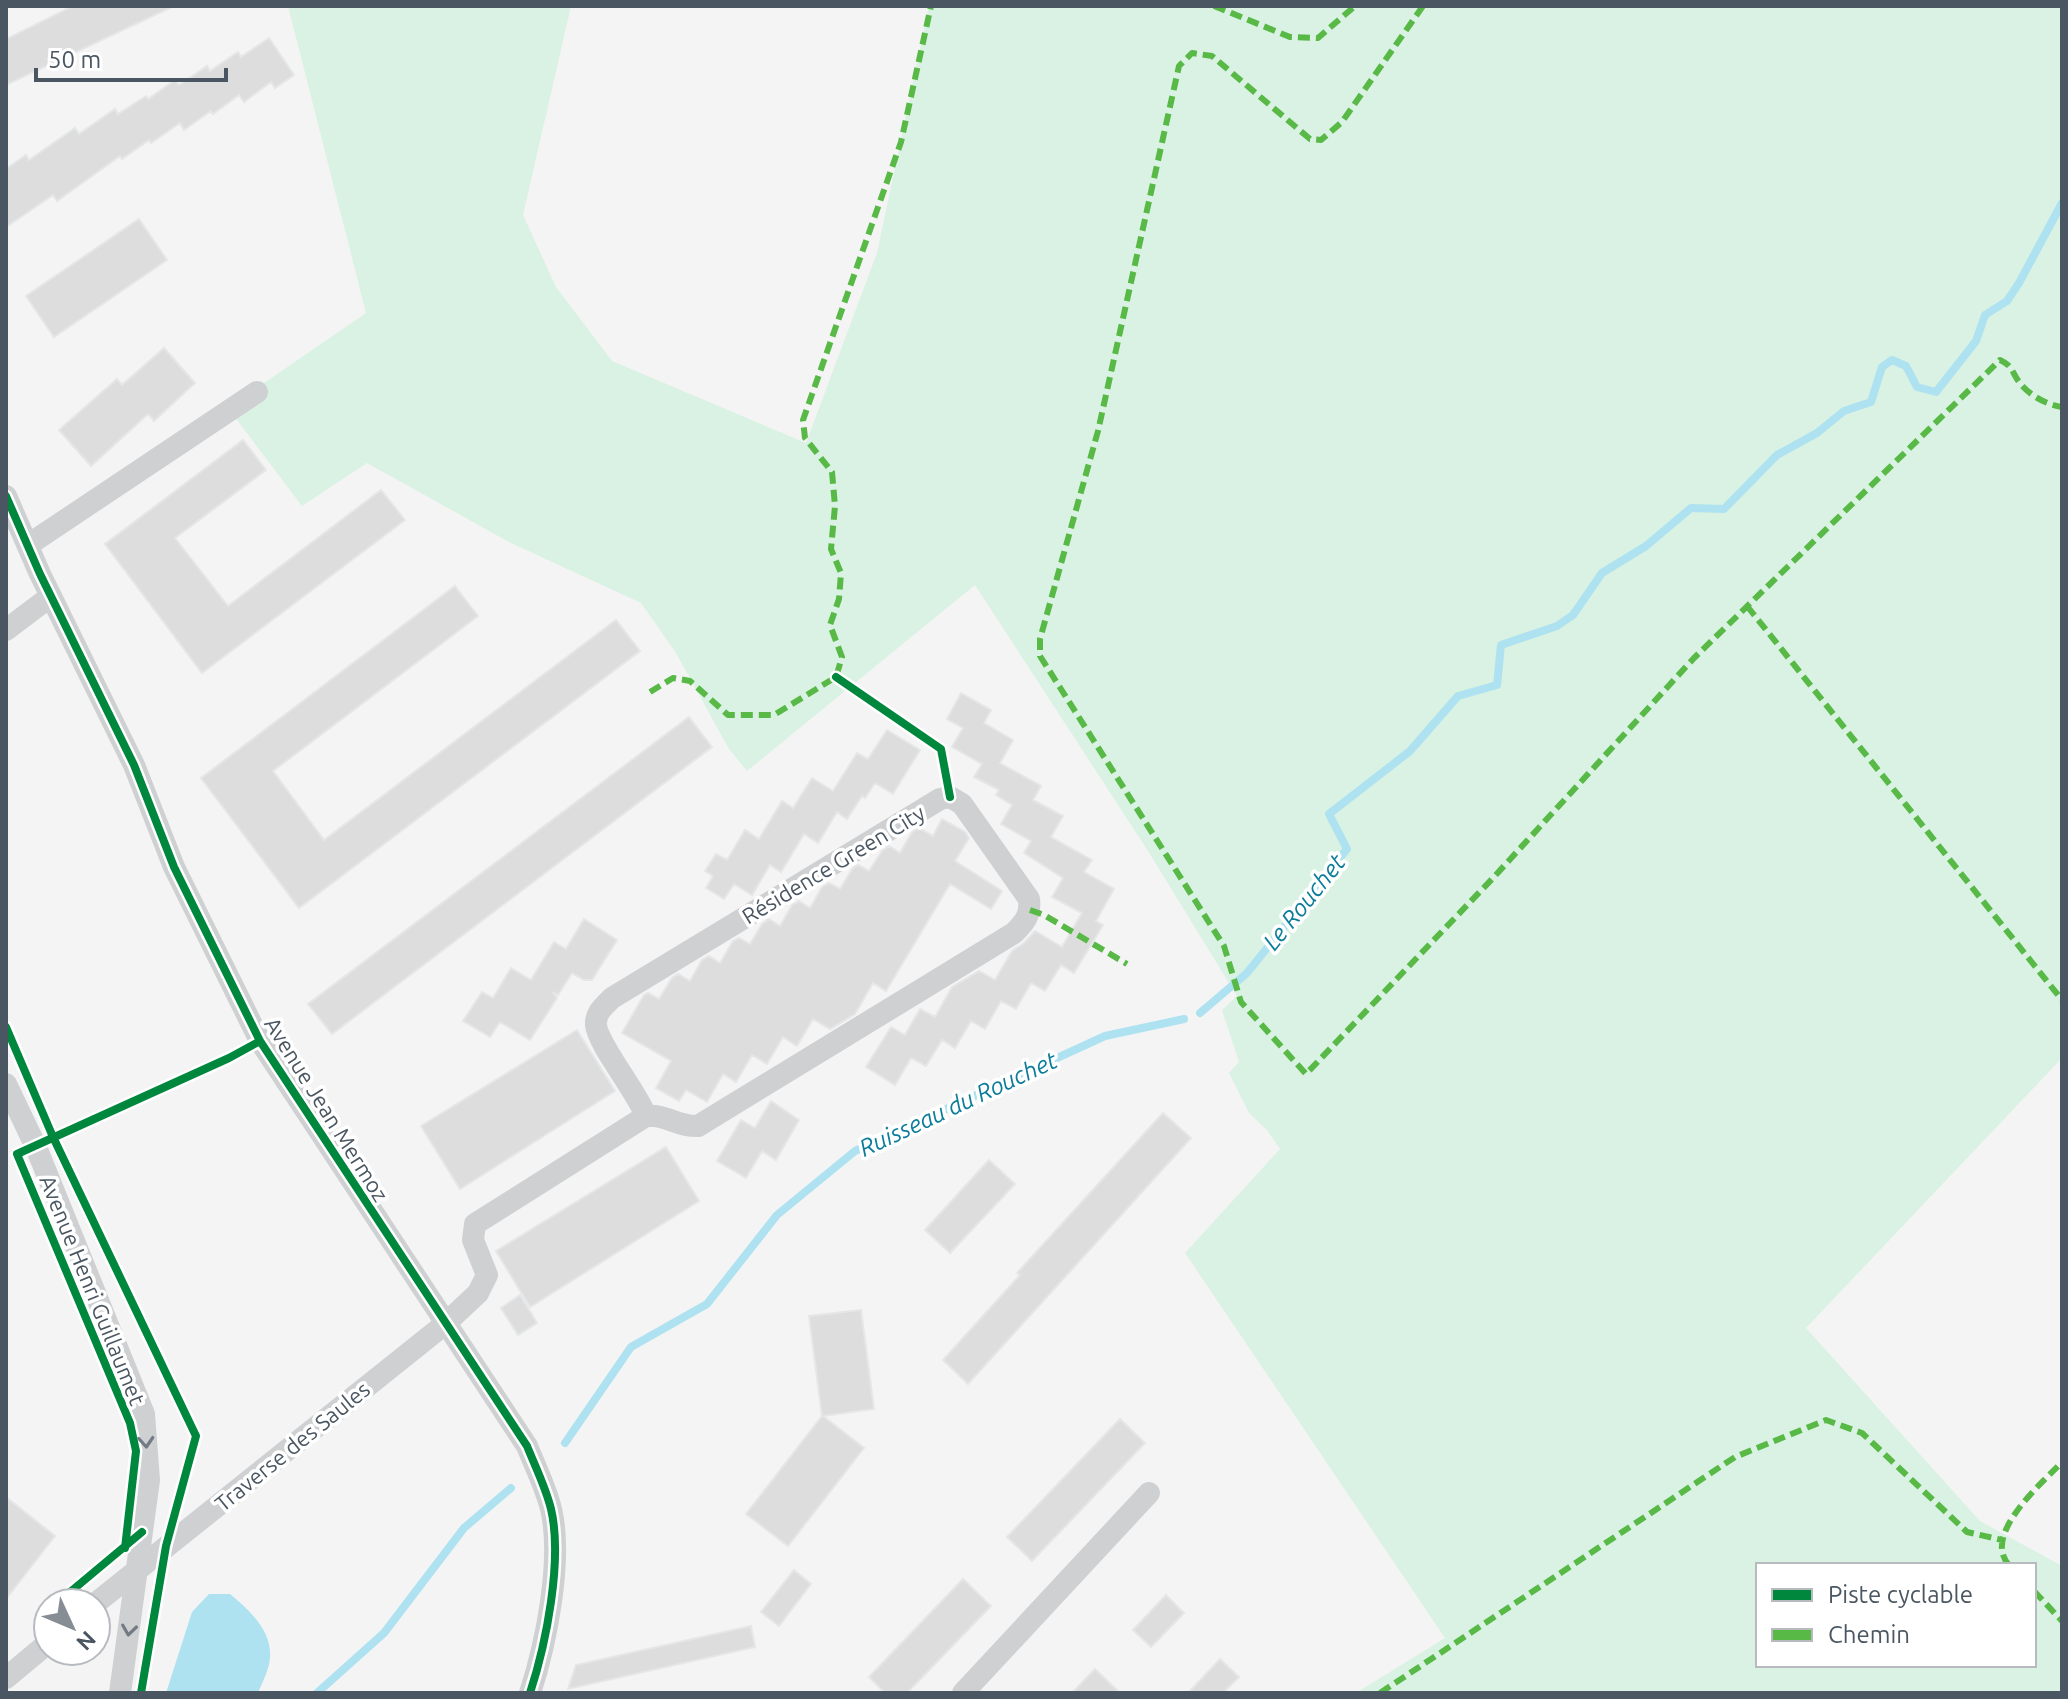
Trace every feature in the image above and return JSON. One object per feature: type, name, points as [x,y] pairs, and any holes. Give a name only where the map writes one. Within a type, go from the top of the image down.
[{"type":"street","points":[[28,545],[257,392]]},
{"type":"street","name":"Avenue Jean Mermoz","points":[[6,496],[134,765],[174,867],[260,1041],[527,1446],[552,1511],[554,1569],[543,1653],[530,1693]]},
{"type":"street","points":[[6,630],[51,596]]},
{"type":"street","name":"Résidence Green City","points":[[950,797],[962,804],[1029,899],[1030,910],[1024,923],[1014,933],[698,1126],[684,1127],[659,1115],[646,1116],[638,1096],[600,1038],[596,1022],[601,1009],[612,998],[940,799],[950,797]]},
{"type":"street","name":"Avenue Henri Guillaumet","points":[[6,1084],[36,1147],[144,1414],[149,1480],[120,1693]]},
{"type":"street","points":[[445,1324],[478,1293],[487,1275],[473,1240],[475,1224],[646,1116]]},
{"type":"street","name":"Traverse des Saules","points":[[112,1590],[445,1324]]},
{"type":"street","points":[[963,1693],[1149,1493]]},
{"type":"street","points":[[6,1678],[32,1656]]},
{"type":"green space","points":[[288,6],[571,6],[523,215],[556,287],[612,361],[806,443],[877,253],[929,6],[2062,6],[2062,1058],[1806,1328],[1980,1521],[2062,1566],[2062,1693],[1356,1693],[1445,1638],[1185,1253],[1280,1149],[1267,1130],[1249,1113],[1229,1073],[1239,1062],[1222,1010],[1237,996],[1148,851],[975,585],[747,771],[729,749],[676,653],[641,603],[509,542],[367,463],[302,506],[228,408],[366,313]]},
{"type":"water","points":[[209,1594],[230,1594],[263,1629],[270,1647],[270,1657],[258,1693],[166,1693],[192,1612]]},
{"type":"building","points":[[73,6],[174,6],[6,85],[6,39]]},
{"type":"building","points":[[269,38],[294,75],[275,88],[271,82],[244,102],[239,95],[184,130],[180,123],[122,159],[120,156],[57,201],[53,195],[6,227],[6,169],[26,155],[29,160],[75,128],[79,134],[115,109],[118,114],[146,96],[148,99],[175,80],[179,85],[207,66],[210,71],[238,52],[241,57]]},
{"type":"building","points":[[139,219],[167,260],[54,337],[26,296]]},
{"type":"building","points":[[164,348],[195,383],[154,421],[148,414],[91,466],[59,430],[117,379],[122,385]]},
{"type":"building","points":[[243,440],[266,470],[175,538],[228,606],[381,490],[405,520],[202,673],[105,544]]},
{"type":"building","points":[[455,586],[478,616],[273,771],[324,840],[616,620],[640,651],[299,908],[201,778]]},
{"type":"building","points":[[961,693],[991,710],[984,723],[1013,740],[1000,763],[1041,786],[1033,800],[1063,816],[1051,837],[1092,860],[1084,872],[1114,889],[1096,921],[1103,925],[1074,973],[1061,965],[1045,991],[1031,983],[1016,1009],[1001,1001],[985,1029],[971,1021],[955,1048],[942,1040],[926,1066],[911,1058],[895,1085],[866,1067],[891,1027],[905,1035],[920,1009],[935,1017],[952,987],[979,971],[995,980],[1012,951],[1035,931],[1062,947],[1082,913],[1052,897],[1063,878],[1024,853],[1031,841],[1001,824],[1012,805],[996,795],[999,790],[974,777],[982,764],[952,747],[963,728],[947,719]]},
{"type":"building","points":[[689,717],[712,747],[332,1034],[308,1004]]},
{"type":"building","points":[[887,730],[920,750],[893,794],[875,783],[847,819],[837,812],[818,843],[804,834],[781,872],[770,865],[752,895],[734,884],[724,899],[706,888],[713,876],[705,871],[716,854],[727,860],[745,830],[759,839],[782,801],[793,808],[812,778],[833,791],[857,753],[868,759]]},
{"type":"building","points":[[942,819],[965,832],[969,838],[955,861],[1002,891],[991,909],[950,884],[886,991],[873,983],[855,1014],[830,1029],[813,1019],[797,1046],[783,1037],[767,1064],[752,1055],[736,1082],[723,1074],[707,1102],[686,1090],[679,1101],[656,1088],[671,1061],[622,1033],[644,995],[648,993],[659,999],[678,974],[690,981],[702,960],[709,956],[720,963],[733,941],[739,938],[750,944],[762,924],[769,919],[780,926],[792,905],[799,901],[810,908],[822,887],[829,883],[840,889],[853,868],[858,865],[869,871],[889,846],[900,853],[912,832],[919,828],[933,836]]},
{"type":"building","points":[[584,919],[617,940],[592,980],[584,980],[572,973],[558,995],[553,992],[557,998],[530,1040],[500,1022],[490,1037],[463,1021],[482,992],[493,998],[511,968],[531,980],[554,942],[566,949]]},
{"type":"building","points":[[577,1030],[615,1091],[460,1189],[421,1126]]},
{"type":"building","points":[[771,1101],[799,1120],[776,1160],[762,1151],[746,1178],[717,1161],[741,1120],[755,1128]]},
{"type":"building","points":[[1163,1113],[1191,1138],[968,1384],[943,1360],[1020,1275],[1017,1273]]},
{"type":"building","points":[[666,1147],[699,1201],[530,1307],[496,1251]]},
{"type":"building","points":[[989,1160],[1015,1184],[950,1253],[925,1230]]},
{"type":"building","points":[[520,1295],[537,1323],[518,1335],[501,1308]]},
{"type":"building","points":[[861,1310],[874,1409],[823,1416],[864,1448],[788,1546],[746,1514],[822,1416],[809,1316]]},
{"type":"building","points":[[1120,1419],[1145,1443],[1032,1561],[1007,1537]]},
{"type":"building","points":[[6,1497],[55,1536],[6,1599]]},
{"type":"building","points":[[794,1570],[811,1584],[779,1626],[761,1612]]},
{"type":"building","points":[[963,1579],[991,1606],[907,1693],[885,1693],[869,1677]]},
{"type":"building","points":[[1166,1595],[1184,1613],[1151,1647],[1133,1630]]},
{"type":"building","points":[[751,1626],[755,1647],[568,1689],[576,1665]]},
{"type":"building","points":[[1220,1659],[1239,1677],[1223,1693],[1188,1693]]},
{"type":"building","points":[[1095,1669],[1120,1693],[1072,1693]]},
{"type":"waterway","name":"Le Rouchet","points":[[1200,1013],[1247,973],[1347,849],[1329,814],[1410,751],[1458,696],[1497,685],[1501,645],[1557,626],[1573,615],[1602,573],[1646,546],[1691,508],[1724,509],[1777,455],[1817,433],[1844,411],[1871,402],[1882,367],[1892,360],[1906,366],[1917,387],[1936,392],[1976,341],[1985,315],[2007,301],[2062,203]]},
{"type":"waterway","name":"Ruisseau du Rouchet","points":[[565,1443],[631,1347],[707,1304],[777,1215],[855,1151],[1105,1036],[1184,1019]]},
{"type":"waterway","name":"Ruisseau du Rouchet","points":[[317,1693],[384,1633],[464,1528],[511,1488]]},
{"type":"marked path","points":[[650,692],[673,678],[690,681],[728,715],[774,715],[836,677],[842,657],[830,625],[839,599],[841,573],[831,549],[835,506],[832,472],[805,438],[803,420],[901,142],[931,6]]},
{"type":"marked path","points":[[1214,6],[1290,37],[1318,38],[1355,6]]},
{"type":"marked path","points":[[1423,6],[1342,122],[1321,140],[1310,139],[1212,56],[1192,53],[1179,66],[1098,431],[1040,639],[1040,656],[1224,946],[1241,1002],[1306,1074],[1493,878],[1694,658],[2000,360],[2009,366],[2031,394],[2062,407]]},
{"type":"marked path","points":[[1747,606],[2062,1000]]},
{"type":"marked path","points":[[1030,910],[1044,915],[1127,964]]},
{"type":"marked path","points":[[1380,1693],[1735,1457],[1826,1420],[1862,1433],[1967,1532],[2002,1540]]},
{"type":"marked path","points":[[2008,1563],[2002,1553],[2008,1524],[2029,1495],[2062,1462]]},
{"type":"marked path","points":[[2036,1593],[2062,1621]]},
{"type":"cycle path","points":[[6,496],[40,574],[134,765],[174,867],[260,1041],[527,1446],[551,1509],[555,1552],[547,1627],[530,1693]]},
{"type":"cycle path","points":[[836,677],[941,749],[950,797]]},
{"type":"cycle path","points":[[6,1027],[53,1137],[196,1436],[166,1546],[141,1693]]},
{"type":"cycle path","points":[[125,1548],[136,1451],[130,1423],[17,1154],[260,1041]]},
{"type":"cycle path","points":[[76,1587],[142,1532]]}]
